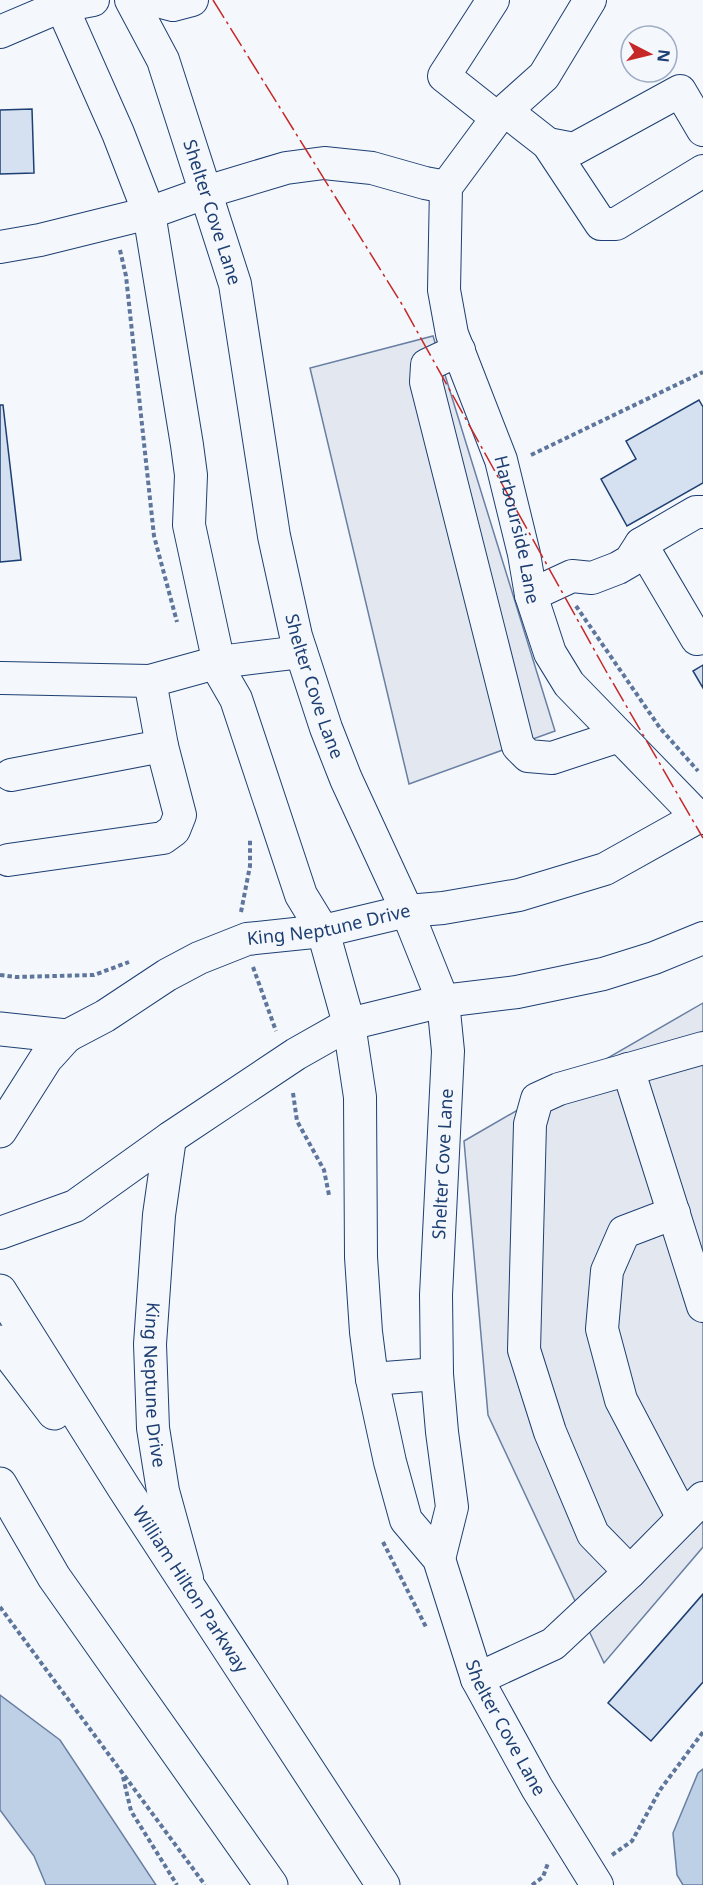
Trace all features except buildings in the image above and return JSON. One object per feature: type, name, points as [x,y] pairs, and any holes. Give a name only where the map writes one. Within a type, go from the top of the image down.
[{"type":"highway","points":[[0,1029],[67,1036]]},
{"type":"highway","points":[[0,1131],[45,1060]]},
{"type":"highway","name":"William Hilton Parkway","points":[[0,1291],[190,1590],[383,1885]]},
{"type":"highway","points":[[0,1342],[190,1590]]},
{"type":"highway","points":[[0,1484],[54,1577],[271,1885]]},
{"type":"highway","points":[[0,1525],[20,1541],[54,1577]]},
{"type":"street","points":[[0,32],[60,3],[93,0]]},
{"type":"street","name":"Shelter Cove Lane","points":[[131,0],[163,60],[235,284],[274,536],[301,652],[326,728],[346,779],[407,911],[443,1001],[448,1051],[436,1295],[437,1374],[452,1507],[440,1559]]},
{"type":"street","points":[[154,0],[173,5],[192,0]]},
{"type":"street","points":[[493,0],[444,76],[548,144],[574,149],[680,91],[703,130]]},
{"type":"street","points":[[0,247],[40,240],[149,213],[286,168],[324,163],[372,168],[446,187],[501,114],[544,76],[590,0]]},
{"type":"street","name":"Shelter Cove Lane","points":[[60,3],[118,133],[149,213],[191,475],[189,525],[221,674],[236,699],[302,895],[323,931],[349,1024],[360,1097],[361,1257],[366,1332],[372,1379],[390,1462],[406,1520],[440,1559],[477,1679],[537,1788],[597,1885]]},
{"type":"street","points":[[548,144],[601,224],[616,224],[703,171]]},
{"type":"street","name":"Harbourside Lane","points":[[446,187],[444,290],[452,334],[503,468],[524,554],[531,595],[550,652],[569,684],[700,818]]},
{"type":"street","points":[[459,350],[427,365],[426,382],[518,746],[528,756],[552,758],[619,736]]},
{"type":"street","points":[[531,595],[565,579],[592,578],[618,568],[630,561],[641,544],[696,512],[703,512]]},
{"type":"street","points":[[641,544],[697,639],[703,638]]},
{"type":"street","points":[[2,678],[150,681],[219,662],[301,652]]},
{"type":"street","points":[[8,860],[163,838],[174,830],[180,815],[162,746],[150,681]]},
{"type":"street","points":[[11,775],[162,746]]},
{"type":"street","name":"King Neptune Drive","points":[[0,1112],[67,1036],[105,1016],[167,975],[199,958],[243,940],[323,931],[407,911],[443,908],[519,895],[605,868],[700,818]]},
{"type":"street","points":[[0,1233],[75,1206],[170,1138],[287,1060],[349,1024],[443,1001],[517,992],[603,974],[654,958],[703,938]]},
{"type":"street","points":[[630,1572],[593,1534],[550,1432],[524,1350],[530,1124],[537,1099],[559,1089],[703,1048]]},
{"type":"street","points":[[628,1070],[703,1306]]},
{"type":"street","name":"King Neptune Drive","points":[[170,1138],[159,1215],[150,1344],[153,1428],[163,1491],[190,1590]]},
{"type":"street","points":[[477,1679],[553,1644],[630,1572],[693,1508],[621,1400],[602,1329],[607,1271],[624,1232],[674,1213]]},
{"type":"street","points":[[372,1379],[437,1374]]},
{"type":"path","points":[[113,222],[126,276],[154,536],[177,624]]},
{"type":"path","points":[[503,468],[703,372]]},
{"type":"path","points":[[565,579],[660,728],[703,776]]},
{"type":"path","points":[[250,837],[250,866],[242,899],[240,921],[243,940],[287,1060],[297,1121],[324,1170],[330,1202]]},
{"type":"path","points":[[0,975],[16,977],[94,975],[139,959]]},
{"type":"path","points":[[383,1541],[428,1630]]},
{"type":"path","points":[[0,1607],[204,1885]]},
{"type":"path","points":[[532,1885],[543,1877],[547,1864],[555,1857],[606,1858],[632,1841],[660,1790],[703,1732]]},
{"type":"path","points":[[122,1772],[131,1811],[177,1885]]},
{"type":"shaded area","points":[[433,336],[555,731],[409,784],[310,368]]},
{"type":"shaded area","points":[[703,1003],[703,1547],[604,1663],[488,1415],[464,1141]]},
{"type":"water","points":[[0,1695],[60,1740],[156,1885],[46,1885],[34,1856],[0,1810]]},
{"type":"water","points":[[703,1769],[703,1885],[683,1885],[677,1875],[673,1833],[698,1773]]},
{"type":"power","points":[[213,0],[403,306],[606,671],[703,838]]}]
